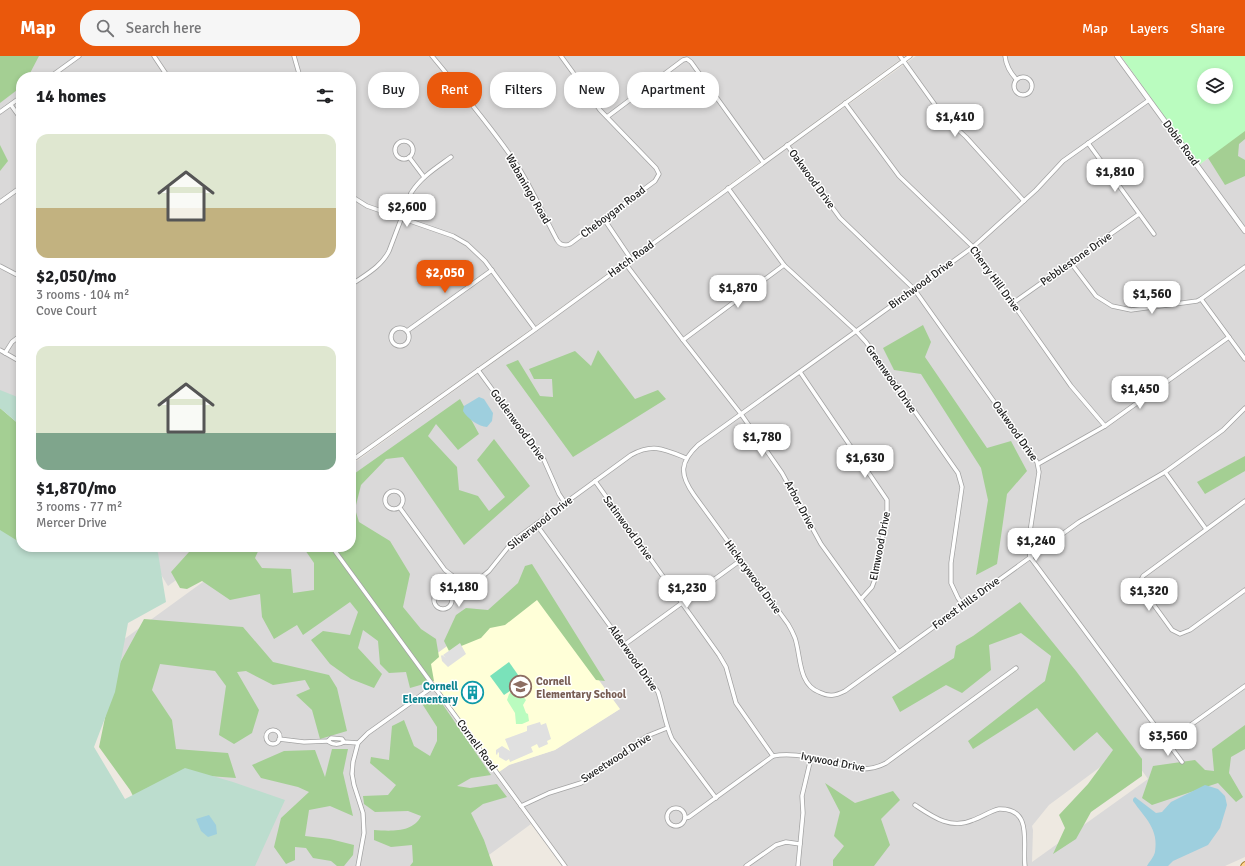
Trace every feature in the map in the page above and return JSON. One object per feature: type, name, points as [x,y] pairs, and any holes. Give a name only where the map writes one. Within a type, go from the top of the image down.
[{"type":"street","points":[[57,72],[79,56]]},
{"type":"street","points":[[154,56],[165,72]]},
{"type":"street","points":[[294,56],[299,72]]},
{"type":"street","name":"Wabaningo Road","points":[[432,56],[478,112],[511,157],[524,178],[556,240],[564,245]]},
{"type":"street","points":[[561,56],[606,117],[683,60],[691,62],[763,162]]},
{"type":"street","points":[[900,56],[943,116],[966,138],[1024,201]]},
{"type":"street","name":"Hatch Road","points":[[356,457],[535,330],[631,258],[910,56]]},
{"type":"street","points":[[1005,56],[1010,73],[1016,79]]},
{"type":"street","name":"Dobie Road","points":[[1117,56],[1245,231]]},
{"type":"street","points":[[1023,76],[1030,79],[1032,86],[1029,92],[1022,95],[1016,92],[1014,86],[1016,79],[1023,76]]},
{"type":"street","name":"Birchwood Drive","points":[[686,458],[698,445],[973,246],[1024,201],[1062,161],[1149,100]]},
{"type":"street","points":[[0,112],[16,101]]},
{"type":"street","name":"Cherry Hill Drive","points":[[845,103],[899,176],[973,246],[1071,386],[1105,426]]},
{"type":"street","points":[[11,105],[16,112]]},
{"type":"street","name":"Cheboygan Road","points":[[564,245],[570,244],[604,219],[656,180],[659,174],[657,169],[606,117]]},
{"type":"street","points":[[406,141],[411,145],[413,151],[409,157],[402,158],[397,155],[395,148],[399,143],[406,141]]},
{"type":"street","points":[[1088,143],[1154,234]]},
{"type":"street","name":"Oakwood Drive","points":[[787,145],[844,222],[914,289],[1038,464],[1039,477],[1028,545],[1030,557]]},
{"type":"street","points":[[409,157],[424,177]]},
{"type":"street","points":[[356,282],[378,267],[385,259],[416,185],[424,177],[451,157]]},
{"type":"street","name":"Greenwood Drive","points":[[728,188],[784,265],[866,342],[961,479],[962,486],[951,563],[951,583],[963,605]]},
{"type":"street","points":[[0,202],[16,191]]},
{"type":"street","points":[[356,199],[367,206],[461,240],[476,251],[492,270],[535,330]]},
{"type":"street","name":"Pebblestone Drive","points":[[1013,303],[1139,214]]},
{"type":"street","points":[[604,219],[631,258]]},
{"type":"street","name":"Arbor Drive","points":[[626,263],[683,340],[741,414],[782,473],[821,544],[899,652]]},
{"type":"street","points":[[1071,263],[1096,296],[1112,306],[1131,310],[1197,301],[1245,267]]},
{"type":"street","points":[[683,340],[784,265]]},
{"type":"street","points":[[0,266],[16,274]]},
{"type":"street","points":[[407,331],[492,270]]},
{"type":"street","points":[[1201,299],[1245,359]]},
{"type":"street","points":[[395,328],[401,328],[407,331],[408,339],[405,344],[397,346],[390,339],[391,333],[395,328]]},
{"type":"street","points":[[1038,464],[1105,426],[1229,337]]},
{"type":"street","points":[[5,353],[12,342],[16,339]]},
{"type":"street","points":[[0,350],[16,359]]},
{"type":"street","name":"Goldenwood Drive","points":[[478,370],[544,460],[564,503]]},
{"type":"street","name":"Elmwood Drive","points":[[800,372],[887,500],[888,506],[875,579],[872,587],[861,598]]},
{"type":"street","name":"Forest Hills Drive","points":[[823,694],[832,696],[845,691],[1079,522],[1165,472],[1223,430],[1245,408]]},
{"type":"street","name":"Silverwood Drive","points":[[454,577],[470,580],[483,576],[509,546],[564,503],[631,455],[654,448],[664,449],[686,458]]},
{"type":"street","name":"Hickorywood Drive","points":[[686,458],[684,474],[687,484],[792,631],[805,679],[811,688],[823,694]]},
{"type":"street","points":[[1165,472],[1206,529]]},
{"type":"street","name":"Satinwood Drive","points":[[595,481],[682,602],[722,661],[729,677],[733,695],[740,712],[773,756]]},
{"type":"street","points":[[396,491],[402,495],[403,502],[400,508],[393,510],[387,506],[385,499],[388,493],[396,491]]},
{"type":"street","points":[[1245,501],[1143,576],[1140,582],[1143,590],[1172,630],[1180,634],[1190,630],[1245,590]]},
{"type":"street","points":[[400,508],[445,570],[454,577],[447,592]]},
{"type":"street","name":"Alderwood Drive","points":[[536,524],[658,692],[672,738],[716,798]]},
{"type":"street","name":"Cornell Road","points":[[336,552],[565,866]]},
{"type":"street","points":[[1030,557],[1182,762]]},
{"type":"street","points":[[624,645],[741,560]]},
{"type":"street","points":[[440,591],[447,592],[452,597],[452,604],[447,609],[439,609],[434,604],[435,596],[440,591]]},
{"type":"street","name":"Ivywood Drive","points":[[773,756],[791,754],[860,769],[877,768],[1016,668]]},
{"type":"street","points":[[358,866],[364,833],[363,813],[352,774],[353,762],[358,743],[368,733],[434,686]]},
{"type":"street","points":[[1167,742],[1245,686]]},
{"type":"street","name":"Sweetwood Drive","points":[[521,806],[549,793],[580,783],[647,736],[668,728]]},
{"type":"street","points":[[280,739],[279,733],[274,729],[268,731],[266,734],[266,740],[271,744],[280,739],[304,742],[328,741],[331,738],[342,739],[344,742],[358,743]]},
{"type":"street","points":[[685,818],[683,811],[677,808],[670,810],[666,817],[669,823],[675,827],[682,824],[685,818],[689,817],[716,798],[773,756]]},
{"type":"street","points":[[798,866],[803,813],[802,796],[811,758]]},
{"type":"street","points":[[915,805],[937,819],[948,823],[957,824],[968,823],[999,809],[1013,811],[1018,815],[1024,826],[1025,866]]},
{"type":"street","points":[[746,866],[776,845],[786,842],[800,844]]},
{"type":"shaded area","points":[[7,56],[905,56],[563,306],[356,454],[356,72],[16,72],[16,403],[0,391],[0,59]]},
{"type":"shaded area","points":[[916,56],[1114,56],[1245,235],[1245,857],[1225,866],[568,866],[499,772],[509,765],[555,750],[620,709],[421,665],[354,552],[356,552],[356,461]],"holes":[[[1126,748],[1148,779],[1032,862],[1032,826],[1049,805]]]},
{"type":"shaded area","points":[[1245,131],[1245,227],[1199,165]]},
{"type":"shaded area","points":[[0,390],[16,397],[16,422],[0,408]]},
{"type":"shaded area","points":[[0,530],[16,540],[16,552],[158,552],[166,602],[128,623],[115,692],[94,747],[125,799],[185,768],[233,782],[285,800],[255,866],[0,866]]},
{"type":"shaded area","points":[[147,552],[214,552],[168,586]]},
{"type":"shaded area","points":[[244,552],[333,552],[531,824],[474,866],[243,866],[94,661]]},
{"type":"shaded area","name":"Cornell Elementary School","points":[[530,586],[620,709],[555,750],[509,765],[499,772],[421,665]]},
{"type":"shaded area","points":[[460,643],[466,654],[448,667],[442,661],[441,656],[442,655],[446,658],[443,655]]},
{"type":"shaded area","points":[[540,722],[541,725],[546,723],[551,739],[547,741],[548,744],[539,748],[537,744],[531,747],[533,752],[510,762],[509,759],[506,761],[499,757],[498,752],[497,755],[496,754],[496,750],[502,746],[510,751],[505,739],[527,731],[527,726]]},
{"type":"green space","points":[[0,56],[39,56],[31,72],[16,72],[16,91],[0,103]]},
{"type":"green space","points":[[1121,56],[1245,56],[1245,131],[1199,165]]},
{"type":"green space","points":[[1245,106],[1245,139],[1239,144],[1238,156],[1245,160],[1245,176],[1225,185],[1203,150]]},
{"type":"green space","points":[[0,145],[8,161],[0,171]]},
{"type":"green space","points":[[923,325],[931,342],[925,357],[987,448],[1011,441],[1027,471],[1007,494],[997,564],[976,575],[988,500],[981,468],[921,374],[894,370],[883,348]]},
{"type":"green space","points":[[598,350],[635,399],[658,390],[666,399],[573,457],[506,365],[518,360],[540,396],[553,397],[552,379],[534,379],[529,369],[575,351],[591,366]]},
{"type":"green space","points":[[460,399],[479,434],[458,450],[436,424],[428,436],[457,467],[459,490],[478,496],[489,511],[505,497],[477,460],[494,439],[530,486],[464,545],[403,457],[386,459],[361,485],[356,505],[356,472]]},
{"type":"green space","points":[[0,408],[16,422],[16,544],[0,547]]},
{"type":"green space","points":[[1245,456],[1245,471],[1205,494],[1197,482]]},
{"type":"green space","points":[[356,512],[359,522],[390,541],[410,574],[403,607],[421,629],[436,639],[439,657],[431,664],[434,681],[410,688],[406,672],[389,673],[380,664],[378,641],[363,630],[358,648],[382,674],[374,688],[351,679],[330,664],[311,640],[323,631],[350,635],[358,612],[350,602],[303,635],[297,625],[274,639],[262,617],[260,594],[230,600],[202,581],[187,589],[180,588],[171,572],[189,552],[258,552],[255,558],[262,568],[291,569],[293,593],[314,590],[314,563],[306,552],[356,552]]},
{"type":"green space","points":[[532,564],[605,681],[596,680],[537,600],[505,625],[490,628],[481,638],[449,651],[444,641],[456,615],[466,608],[488,610],[518,583],[525,566]]},
{"type":"green space","points":[[1020,602],[1076,671],[1142,759],[1142,776],[1091,812],[1076,839],[1053,854],[1065,828],[1059,815],[1088,784],[1113,750],[1097,732],[1074,751],[1037,708],[973,749],[968,741],[1045,681],[1051,656],[1021,633],[989,645],[991,670],[962,693],[946,685],[900,712],[892,697],[954,658],[956,646],[973,636]]},
{"type":"green space","points":[[144,619],[243,627],[273,662],[329,675],[337,688],[347,731],[320,739],[312,710],[296,695],[310,689],[305,680],[273,685],[246,671],[237,672],[259,710],[252,733],[234,744],[219,735],[226,686],[215,671],[160,664],[152,690],[172,720],[176,749],[228,753],[236,778],[195,775],[144,818],[130,790],[99,747],[114,674]]},
{"type":"green space","points":[[509,662],[523,682],[504,695],[490,676]]},
{"type":"green space","points":[[516,687],[520,689],[519,692],[526,700],[523,705],[526,713],[528,714],[529,721],[522,724],[516,724],[515,713],[507,700],[509,694]]},
{"type":"green space","points":[[437,696],[491,775],[471,778],[457,786],[470,788],[497,784],[507,797],[483,804],[471,813],[484,840],[493,866],[410,866],[413,862],[412,845],[391,847],[374,840],[374,830],[387,831],[407,828],[413,826],[421,816],[408,811],[375,812],[364,804],[363,796],[388,795],[396,785],[370,763],[371,757],[389,760],[392,726],[404,720],[414,746],[430,756],[437,741],[437,727],[421,702]]},
{"type":"green space","points":[[1245,725],[1245,749],[1231,757],[1229,773],[1243,797],[1236,802],[1218,783],[1152,805],[1142,798],[1153,766],[1195,760],[1205,770],[1214,771],[1212,749]]},
{"type":"green space","points":[[332,749],[348,749],[343,773],[353,816],[330,806],[309,810],[305,836],[330,839],[354,845],[353,855],[344,866],[337,866],[331,861],[313,858],[306,848],[295,847],[295,860],[286,864],[274,847],[281,818],[309,792],[298,787],[261,778],[252,765],[284,751],[315,750],[325,777]]},
{"type":"green space","points":[[825,783],[855,803],[893,791],[900,800],[881,819],[890,845],[874,866],[833,866],[833,860],[844,846],[834,836],[840,812]]},
{"type":"water","points":[[479,397],[484,399],[493,413],[492,421],[487,427],[474,422],[463,411],[464,406]]},
{"type":"water","points":[[1205,785],[1218,789],[1225,796],[1227,805],[1220,828],[1208,845],[1173,861],[1168,866],[1147,866],[1154,856],[1156,844],[1155,837],[1150,824],[1133,799],[1135,797],[1156,813],[1162,812],[1171,802]]},
{"type":"water","points":[[209,815],[216,825],[217,834],[208,837],[201,831],[196,819]]},
{"type":"place","name":"Cornell Elementary School","points":[[521,687]]},
{"type":"place","name":"Cornell Elementary","points":[[473,692]]}]
